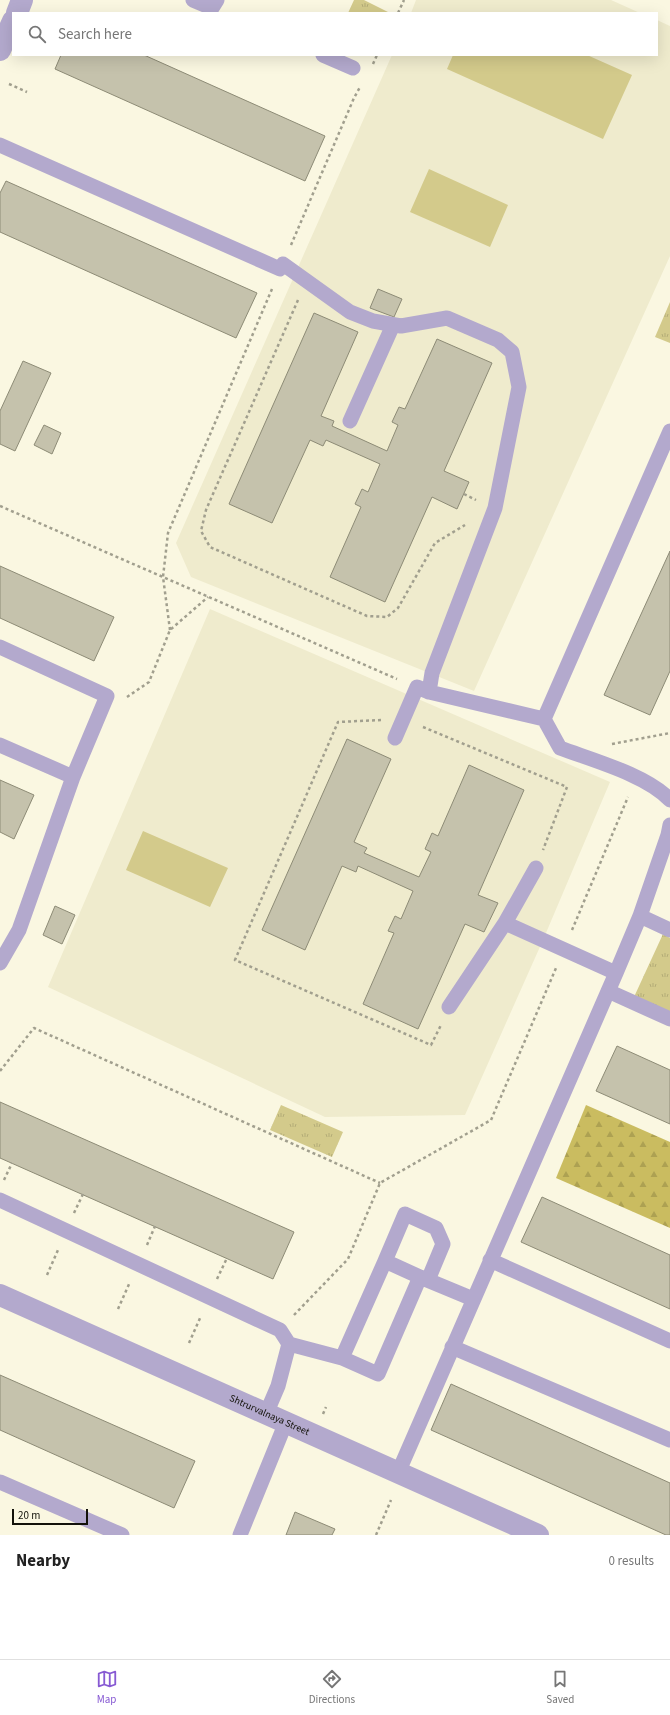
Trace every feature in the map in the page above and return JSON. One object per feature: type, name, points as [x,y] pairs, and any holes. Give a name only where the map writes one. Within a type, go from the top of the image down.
[{"type":"street","points":[[17,12],[22,0]]},
{"type":"street","points":[[0,50],[12,23]]},
{"type":"street","name":"Shtrurvalnaya Street","points":[[0,1295],[538,1535]]},
{"type":"lane","points":[[193,0],[218,7]]},
{"type":"lane","points":[[325,56],[353,68]]},
{"type":"lane","points":[[0,145],[282,266],[307,281],[350,312],[374,321],[401,326],[447,318],[498,340],[512,352],[519,387],[495,508],[432,673],[423,690],[403,718],[395,738]]},
{"type":"lane","points":[[350,421],[393,325]]},
{"type":"lane","points":[[544,720],[670,431]]},
{"type":"lane","points":[[0,647],[107,696],[73,776],[19,930],[0,963]]},
{"type":"lane","points":[[423,690],[544,720],[560,748],[636,777],[661,790],[670,800]]},
{"type":"lane","points":[[0,744],[73,776]]},
{"type":"lane","points":[[398,1473],[640,916],[668,835],[670,825]]},
{"type":"lane","points":[[449,1007],[505,923],[536,868]]},
{"type":"lane","points":[[640,916],[670,930]]},
{"type":"lane","points":[[505,923],[616,973]]},
{"type":"lane","points":[[608,991],[670,1019]]},
{"type":"lane","points":[[0,1200],[280,1330],[289,1344],[342,1358],[378,1374],[424,1278],[443,1244],[436,1228],[405,1214],[342,1358]]},
{"type":"lane","points":[[490,1260],[670,1341]]},
{"type":"lane","points":[[385,1261],[473,1300]]},
{"type":"lane","points":[[240,1535],[276,1418],[278,1386],[289,1344]]},
{"type":"lane","points":[[452,1347],[670,1440]]},
{"type":"lane","points":[[0,1482],[122,1535]]},
{"type":"path","points":[[398,12],[404,0]]},
{"type":"path","points":[[9,84],[28,92]]},
{"type":"path","points":[[170,630],[163,577],[168,533],[354,98],[361,86]]},
{"type":"path","points":[[307,281],[206,510],[201,531],[210,547],[367,616],[387,617],[398,608],[435,543],[495,508]]},
{"type":"path","points":[[0,506],[423,690]]},
{"type":"path","points":[[107,696],[129,697],[149,682],[170,630],[208,596]]},
{"type":"path","points":[[449,1007],[431,1045],[235,960],[338,722],[403,718],[567,786],[536,868]]},
{"type":"path","points":[[609,744],[670,733]]},
{"type":"path","points":[[280,1330],[348,1259],[380,1183],[491,1120],[636,777]]},
{"type":"path","points":[[0,1071],[34,1028],[380,1183]]},
{"type":"path","points":[[3,1182],[12,1163]]},
{"type":"path","points":[[47,1275],[66,1231]]},
{"type":"path","points":[[118,1309],[138,1264]]},
{"type":"path","points":[[189,1343],[209,1297]]},
{"type":"path","points":[[376,1535],[391,1500]]},
{"type":"shaded area","points":[[416,0],[611,0],[638,12],[411,12]]},
{"type":"shaded area","points":[[658,20],[670,26],[670,256],[474,691],[191,577],[176,543],[392,56],[658,56]]},
{"type":"shaded area","points":[[210,609],[610,782],[543,940],[465,1115],[325,1117],[48,987]]},
{"type":"green space","points":[[354,0],[364,0],[388,12],[348,12]]},
{"type":"green space","points":[[453,56],[589,56],[632,75],[603,139],[447,69]]},
{"type":"green space","points":[[429,169],[508,205],[490,247],[410,212]]},
{"type":"green space","points":[[670,302],[670,343],[655,337]]},
{"type":"green space","points":[[143,831],[228,868],[210,907],[126,870]]},
{"type":"green space","points":[[663,934],[670,938],[670,1013],[634,997]]},
{"type":"green space","points":[[281,1105],[343,1132],[332,1157],[270,1130]]},
{"type":"green space","points":[[586,1105],[670,1142],[670,1228],[556,1178]]},
{"type":"building","points":[[61,56],[146,56],[325,136],[305,181],[55,69]]},
{"type":"building","points":[[6,181],[257,293],[236,338],[0,232],[0,193]]},
{"type":"building","points":[[378,289],[402,299],[394,317],[370,308]]},
{"type":"building","points":[[314,313],[358,332],[321,416],[334,421],[332,426],[387,451],[398,425],[392,422],[399,407],[405,409],[437,339],[492,363],[444,471],[469,482],[457,509],[432,497],[385,602],[330,577],[361,507],[355,504],[362,489],[368,492],[380,464],[326,440],[323,446],[310,440],[272,523],[229,504]]},
{"type":"building","points":[[23,361],[51,373],[15,451],[0,444],[0,411]]},
{"type":"building","points":[[44,425],[61,433],[52,454],[34,445]]},
{"type":"building","points":[[670,551],[670,671],[650,715],[604,695]]},
{"type":"building","points":[[0,566],[114,617],[94,661],[0,618]]},
{"type":"building","points":[[347,739],[391,759],[354,842],[367,848],[364,853],[419,877],[431,852],[425,849],[432,833],[438,836],[469,765],[524,790],[478,895],[498,903],[484,932],[465,924],[418,1029],[363,1004],[394,933],[388,931],[395,916],[401,919],[413,891],[358,866],[356,872],[342,866],[305,950],[262,930]]},
{"type":"building","points":[[0,780],[34,795],[14,839],[0,832]]},
{"type":"building","points":[[55,906],[75,915],[62,944],[43,935]]},
{"type":"building","points":[[617,1046],[670,1070],[670,1124],[596,1091]]},
{"type":"building","points":[[0,1102],[294,1232],[273,1279],[0,1158]]},
{"type":"building","points":[[542,1197],[670,1255],[670,1309],[521,1242]]},
{"type":"building","points":[[0,1375],[195,1461],[174,1508],[0,1430]]},
{"type":"building","points":[[451,1384],[670,1483],[670,1535],[666,1535],[431,1430]]},
{"type":"building","points":[[295,1512],[335,1529],[332,1535],[286,1535]]}]
